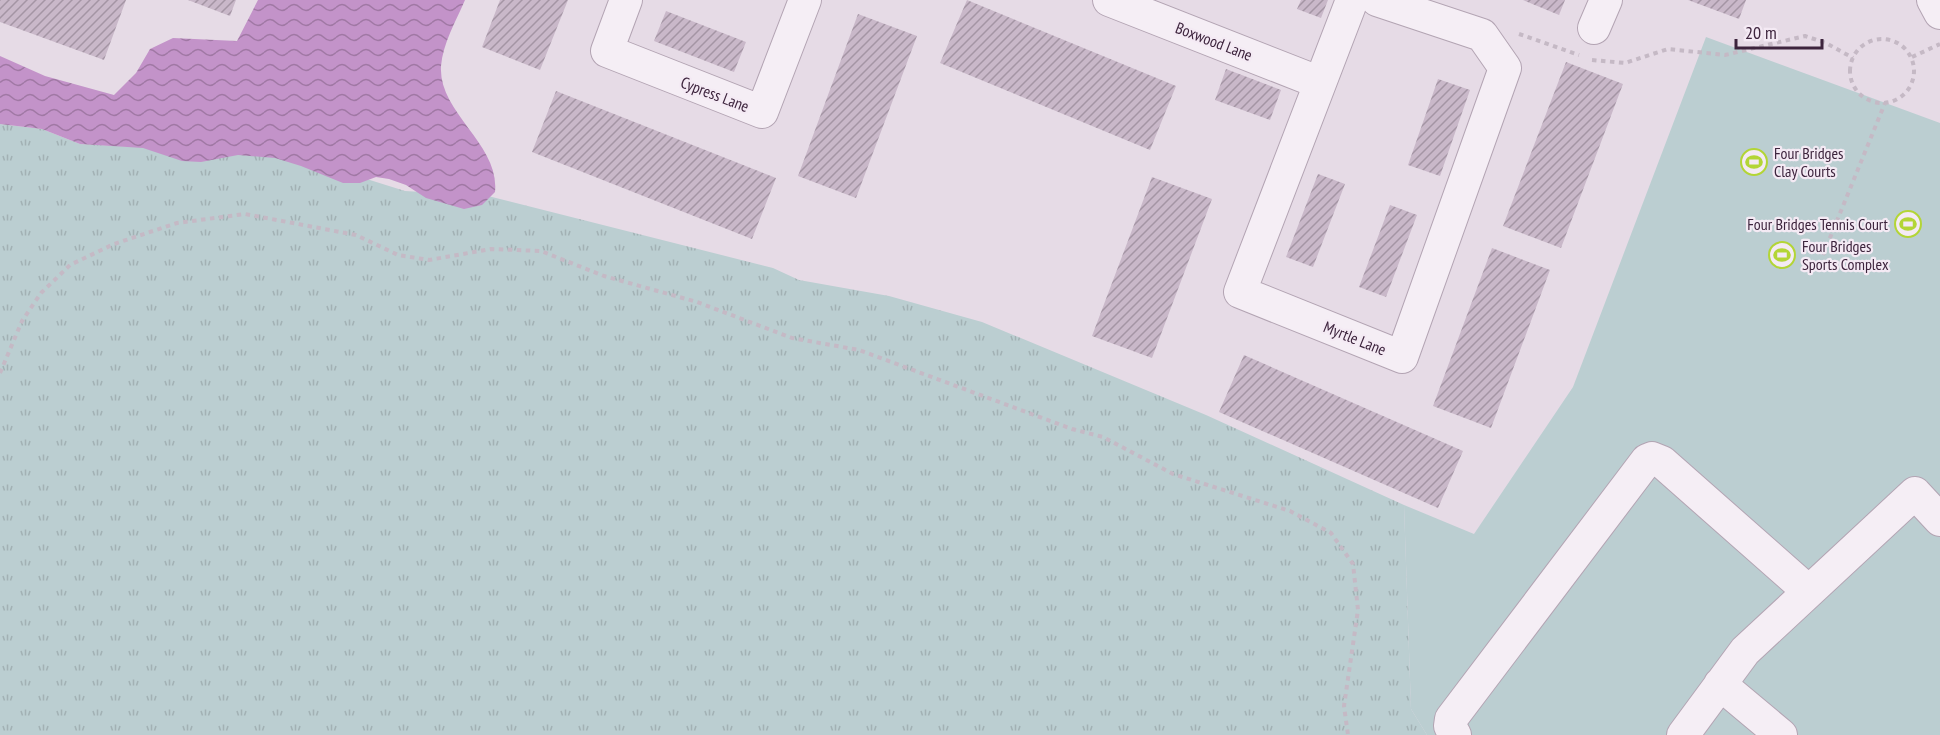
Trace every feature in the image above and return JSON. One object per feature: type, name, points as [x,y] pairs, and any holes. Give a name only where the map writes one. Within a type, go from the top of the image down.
[{"type":"street","name":"Cypress Lane","points":[[626,0],[607,51],[762,112],[805,0]]},
{"type":"street","name":"Boxwood Lane","points":[[1109,0],[1318,82]]},
{"type":"street","name":"Myrtle Lane","points":[[1352,0],[1318,82],[1240,292],[1402,357],[1505,68],[1482,35],[1377,0]]},
{"type":"street","points":[[1933,0],[1940,13]]},
{"type":"street","points":[[1455,735],[1451,719],[1647,459],[1652,458],[1662,462],[1807,590]]},
{"type":"street","points":[[1683,735],[1745,651],[1807,590],[1927,496],[1940,520]]},
{"type":"street","points":[[1719,684],[1781,735]]},
{"type":"path","points":[[1492,49],[1520,33],[1589,59],[1625,63],[1668,49],[1725,55],[1805,36],[1826,43],[1853,58]]},
{"type":"path","points":[[1878,39],[1900,44],[1911,57],[1914,68],[1909,90],[1896,100],[1885,103],[1865,98],[1857,90],[1850,69],[1853,58],[1868,42],[1878,39]]},
{"type":"path","points":[[1911,57],[1940,44]]},
{"type":"path","points":[[1823,255],[1885,103]]},
{"type":"path","points":[[0,373],[22,321],[41,293],[70,264],[114,244],[177,223],[244,214],[356,235],[398,255],[429,260],[491,249],[541,251],[604,276],[697,302],[792,338],[859,350],[1072,429],[1103,437],[1173,474],[1290,511],[1331,533],[1353,564],[1358,610],[1344,706],[1347,735]]},
{"type":"green space","name":"Four Bridges Sports Complex","points":[[1706,37],[1940,123],[1940,735],[1427,735],[1411,709],[1404,505],[1474,534],[1573,387]]},
{"type":"green space","points":[[0,124],[42,129],[80,144],[234,152],[306,160],[405,191],[488,196],[773,268],[799,280],[889,296],[982,322],[1206,415],[1404,505],[1411,709],[1427,735],[0,735]]},
{"type":"water","points":[[258,0],[465,0],[444,49],[441,66],[443,83],[449,99],[488,159],[494,175],[495,192],[482,205],[464,209],[426,198],[406,185],[389,179],[376,177],[360,183],[343,183],[275,158],[238,155],[201,162],[182,161],[143,148],[80,144],[42,129],[0,124],[0,56],[45,76],[114,95],[136,73],[150,49],[173,38],[237,41]]},
{"type":"building","points":[[0,0],[126,0],[104,60],[0,22]]},
{"type":"building","points":[[188,0],[236,0],[230,16]]},
{"type":"building","points":[[500,0],[568,0],[540,70],[482,47]]},
{"type":"building","points":[[967,0],[1176,86],[1150,150],[940,63]]},
{"type":"building","points":[[1301,0],[1328,0],[1321,18],[1297,9]]},
{"type":"building","points":[[1523,0],[1565,0],[1559,15]]},
{"type":"building","points":[[1688,0],[1746,0],[1739,19]]},
{"type":"building","points":[[666,11],[746,42],[734,72],[654,41]]},
{"type":"building","points":[[858,14],[917,36],[856,198],[798,176]]},
{"type":"building","points":[[1566,62],[1623,84],[1561,248],[1503,226]]},
{"type":"building","points":[[1226,69],[1281,90],[1270,120],[1215,100]]},
{"type":"building","points":[[1438,79],[1470,90],[1440,176],[1408,165]]},
{"type":"building","points":[[556,91],[776,178],[752,239],[532,152]]},
{"type":"building","points":[[1318,174],[1345,184],[1313,267],[1286,257]]},
{"type":"building","points":[[1152,177],[1212,199],[1152,358],[1092,336]]},
{"type":"building","points":[[1390,205],[1417,215],[1386,297],[1359,287]]},
{"type":"building","points":[[1492,248],[1550,270],[1491,428],[1433,406]]},
{"type":"building","points":[[1244,355],[1463,451],[1438,508],[1219,412]]},
{"type":"place","name":"Four Bridges Clay Courts","points":[[1754,162]]},
{"type":"place","name":"Four Bridges Tennis Court","points":[[1908,224]]},
{"type":"place","name":"Four Bridges Sports Complex","points":[[1782,255]]}]
